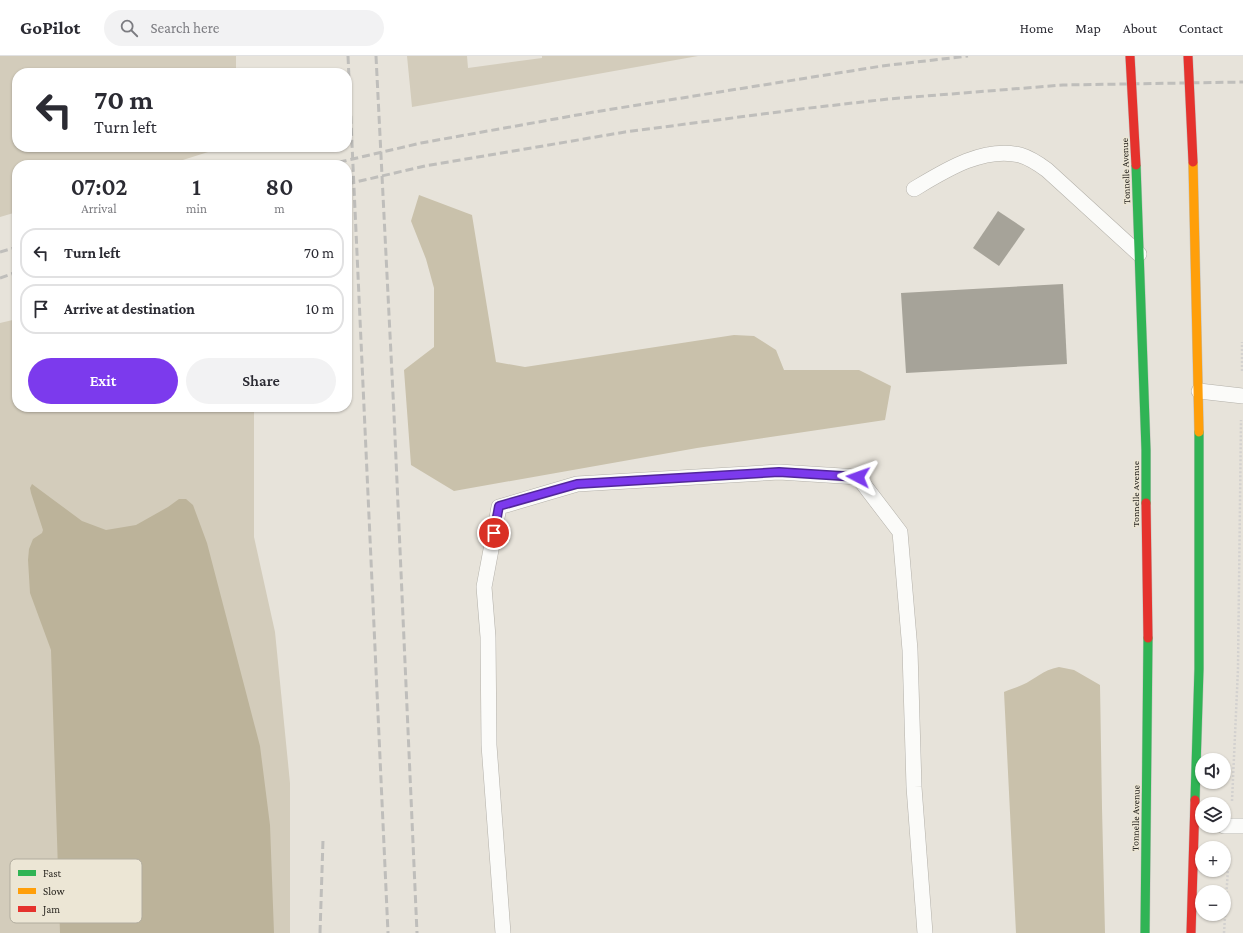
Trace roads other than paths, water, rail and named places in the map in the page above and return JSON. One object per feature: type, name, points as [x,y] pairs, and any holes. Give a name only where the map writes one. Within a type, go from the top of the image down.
[{"type":"highway","name":"Tonnelle Avenue","points":[[1130,56],[1136,165],[1146,450],[1148,669],[1145,933]]},
{"type":"highway","points":[[1188,56],[1194,162],[1200,450],[1198,797]]},
{"type":"highway","points":[[1191,933],[1197,833]]},
{"type":"lane","points":[[914,189],[943,171],[965,161],[984,156],[1002,154],[1020,155],[1033,160],[1047,170],[1139,254]]},
{"type":"lane","points":[[1199,391],[1243,396]]},
{"type":"lane","points":[[502,933],[489,745],[490,713],[488,637],[484,587],[499,506],[577,484],[779,472],[858,477],[900,532],[910,650],[914,787],[924,933]]},
{"type":"lane","points":[[1231,826],[1243,826]]},
{"type":"railway","points":[[348,56],[349,68]]},
{"type":"railway","points":[[376,56],[394,414],[417,933]]},
{"type":"railway","points":[[348,160],[421,143],[594,112],[882,66],[968,56]]},
{"type":"railway","points":[[352,183],[425,166],[625,132],[888,99],[1063,85],[1243,82]]},
{"type":"railway","points":[[352,144],[388,933]]},
{"type":"railway","points":[[0,252],[12,248]]},
{"type":"railway","points":[[0,278],[12,274]]},
{"type":"railway","points":[[320,933],[323,840]]}]
